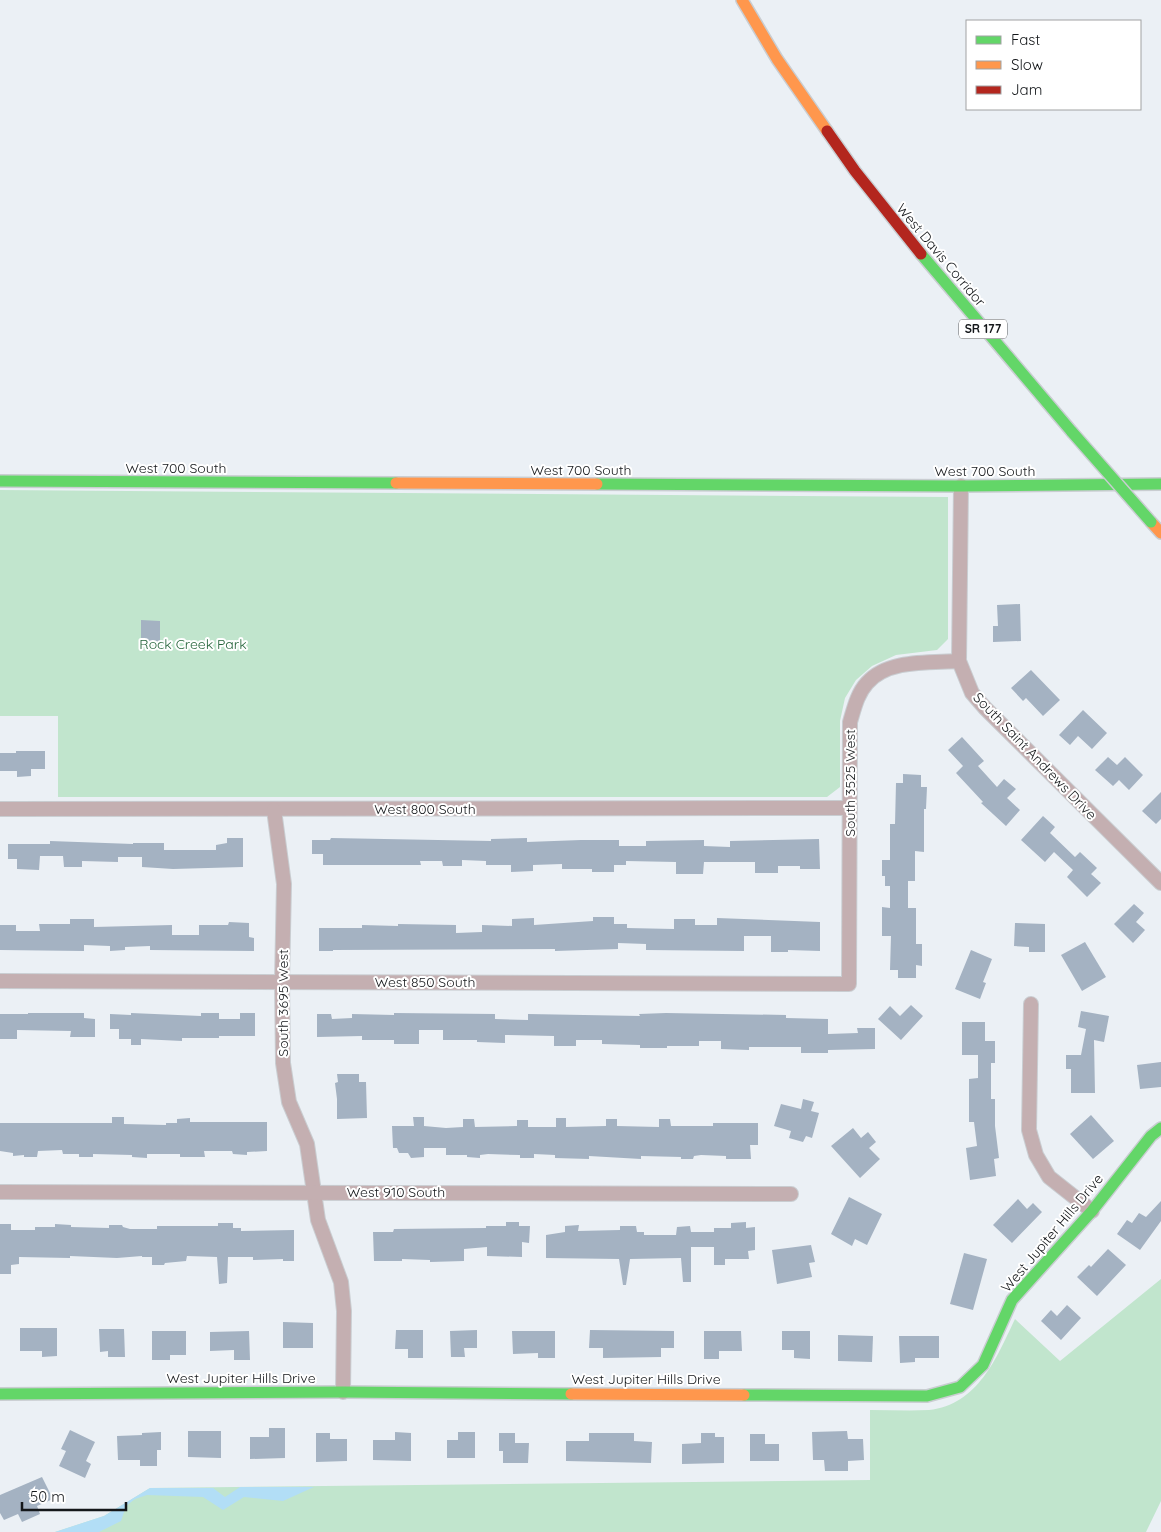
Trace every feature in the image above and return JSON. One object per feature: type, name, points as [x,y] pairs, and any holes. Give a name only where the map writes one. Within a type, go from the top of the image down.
[{"type":"street","name":"West Davis Corridor","points":[[742,0],[799,94],[895,225],[1161,534]]},
{"type":"street","name":"West 700 South","points":[[0,482],[961,486],[1161,484]]},
{"type":"street","name":"South Saint Andrews Drive","points":[[961,486],[959,662],[972,693],[1161,883]]},
{"type":"street","name":"South 3525 West","points":[[849,984],[850,722],[855,702],[867,683],[883,672],[907,664],[959,662]]},
{"type":"street","name":"West 800 South","points":[[0,809],[850,808]]},
{"type":"street","name":"South 3695 West","points":[[274,810],[284,884],[283,1063],[288,1102],[308,1144],[318,1220],[341,1282],[344,1312],[343,1392]]},
{"type":"street","name":"West 850 South","points":[[0,981],[849,984]]},
{"type":"street","points":[[1031,1004],[1029,1130],[1036,1155],[1048,1177],[1092,1211]]},
{"type":"street","name":"West Jupiter Hills Drive","points":[[0,1394],[343,1392],[928,1396],[960,1387],[983,1365],[1012,1300],[1092,1211],[1151,1136],[1161,1128]]},
{"type":"street","name":"West 910 South","points":[[0,1192],[791,1194]]},
{"type":"green space","name":"Rock Creek Park","points":[[0,490],[948,497],[948,639],[937,650],[896,655],[872,666],[856,680],[845,698],[840,721],[840,787],[827,797],[58,797],[58,716],[0,716]]},
{"type":"green space","points":[[1161,1279],[1161,1501],[1146,1532],[55,1532],[104,1516],[150,1488],[870,1480],[870,1410],[929,1410],[946,1406],[961,1399],[984,1377],[1001,1349],[1015,1319],[1060,1361]]},
{"type":"water","points":[[240,1487],[314,1487],[283,1501],[244,1497],[223,1510],[203,1497],[147,1495],[135,1499],[126,1506],[121,1521],[99,1532],[55,1532],[104,1516],[150,1488],[213,1488],[225,1497]]},
{"type":"building","points":[[1020,604],[1021,641],[993,642],[993,626],[998,626],[997,605]]},
{"type":"building","points":[[141,620],[160,621],[160,642],[141,640]]},
{"type":"building","points":[[1031,670],[1060,700],[1043,716],[1026,698],[1023,701],[1011,688]]},
{"type":"building","points":[[1083,710],[1107,733],[1092,749],[1078,736],[1070,745],[1059,735]]},
{"type":"building","points":[[962,737],[984,761],[978,766],[997,787],[1004,779],[1016,789],[1007,798],[1020,810],[1006,826],[981,803],[983,802],[956,773],[963,766],[948,750]]},
{"type":"building","points":[[16,751],[45,751],[45,769],[31,769],[31,776],[17,777],[17,771],[0,771],[0,753],[16,753]]},
{"type":"building","points":[[1108,757],[1117,765],[1125,757],[1143,775],[1129,790],[1119,780],[1113,786],[1095,770]]},
{"type":"building","points":[[903,774],[921,775],[921,787],[927,787],[926,809],[924,809],[924,852],[915,851],[915,881],[908,881],[908,908],[916,908],[916,944],[922,944],[922,966],[916,965],[916,978],[898,978],[898,970],[890,970],[891,936],[882,936],[882,907],[890,908],[890,886],[885,886],[885,876],[882,876],[882,860],[890,860],[890,824],[895,824],[896,783],[903,783]]},
{"type":"building","points":[[1161,792],[1161,819],[1156,824],[1142,811]]},
{"type":"building","points":[[1043,816],[1055,827],[1050,833],[1075,857],[1080,852],[1097,868],[1091,874],[1101,883],[1087,897],[1067,877],[1073,870],[1054,852],[1045,862],[1021,840]]},
{"type":"building","points":[[227,838],[243,838],[243,867],[173,869],[142,867],[142,857],[118,857],[118,862],[82,861],[82,867],[64,867],[63,856],[40,856],[39,870],[17,869],[17,859],[8,859],[8,844],[50,844],[50,841],[133,844],[164,843],[164,850],[216,850],[216,845],[227,843]]},
{"type":"building","points":[[331,838],[491,841],[491,839],[527,838],[527,842],[619,840],[619,846],[646,846],[646,841],[704,840],[704,846],[730,847],[730,841],[819,839],[820,869],[800,869],[800,866],[778,866],[778,873],[755,873],[755,862],[704,862],[703,874],[676,874],[676,862],[626,861],[626,865],[614,865],[614,872],[592,872],[592,869],[562,869],[562,864],[533,865],[533,871],[511,872],[511,865],[486,865],[486,861],[462,860],[462,866],[443,866],[442,861],[420,861],[421,865],[323,865],[323,854],[312,854],[312,840],[330,840]]},
{"type":"building","points":[[1134,904],[1144,913],[1136,922],[1145,930],[1133,943],[1114,924]]},
{"type":"building","points":[[593,917],[614,917],[614,924],[627,924],[627,928],[674,929],[674,919],[695,919],[695,925],[717,925],[717,918],[820,922],[820,951],[788,950],[788,952],[771,952],[771,936],[744,936],[744,951],[646,950],[646,944],[618,943],[618,949],[555,951],[555,949],[319,951],[319,928],[362,928],[362,925],[398,926],[398,924],[456,925],[456,933],[482,932],[482,925],[512,926],[512,919],[534,918],[534,925],[593,921]]},
{"type":"building","points":[[70,919],[94,919],[94,927],[172,925],[172,935],[199,935],[199,925],[228,925],[229,922],[249,923],[249,937],[254,938],[254,951],[150,950],[150,946],[125,947],[125,950],[110,951],[110,946],[84,945],[84,951],[0,950],[0,925],[16,925],[16,931],[40,931],[39,924],[70,924]]},
{"type":"building","points":[[1015,923],[1045,924],[1045,952],[1029,952],[1029,947],[1014,946]]},
{"type":"building","points":[[1085,942],[1106,977],[1082,991],[1061,955]]},
{"type":"building","points":[[971,950],[992,959],[983,982],[986,983],[980,999],[955,989]]},
{"type":"building","points":[[911,1005],[923,1016],[901,1040],[878,1019],[890,1006],[900,1016]]},
{"type":"building","points":[[1081,1011],[1109,1016],[1104,1042],[1094,1040],[1095,1093],[1071,1093],[1071,1069],[1066,1069],[1066,1055],[1081,1055],[1086,1029],[1078,1027]]},
{"type":"building","points":[[84,1013],[84,1018],[95,1019],[95,1037],[70,1037],[71,1031],[17,1030],[17,1039],[0,1039],[0,1014]]},
{"type":"building","points":[[131,1013],[201,1016],[201,1013],[219,1013],[219,1019],[240,1019],[240,1013],[255,1013],[255,1036],[182,1038],[182,1041],[141,1039],[141,1045],[131,1045],[131,1039],[119,1039],[119,1029],[110,1029],[110,1014],[131,1015]]},
{"type":"building","points":[[394,1013],[495,1014],[495,1019],[528,1020],[528,1014],[640,1016],[639,1014],[666,1013],[786,1015],[786,1018],[828,1019],[828,1034],[858,1033],[857,1028],[875,1028],[875,1049],[828,1050],[828,1053],[801,1053],[801,1047],[749,1047],[749,1050],[721,1049],[721,1041],[699,1041],[699,1046],[667,1046],[667,1048],[640,1048],[640,1045],[602,1044],[602,1040],[576,1040],[576,1046],[554,1046],[554,1036],[505,1035],[505,1043],[477,1042],[477,1040],[443,1040],[443,1030],[419,1030],[419,1044],[394,1044],[394,1040],[362,1040],[362,1036],[317,1037],[317,1014],[331,1014],[332,1019],[352,1018],[352,1014],[394,1015]]},
{"type":"building","points":[[962,1022],[985,1022],[985,1041],[995,1041],[995,1063],[991,1063],[991,1099],[995,1099],[995,1126],[999,1158],[994,1159],[996,1176],[970,1180],[966,1148],[977,1146],[974,1122],[969,1122],[969,1079],[978,1078],[978,1055],[962,1055]]},
{"type":"building","points":[[1161,1062],[1161,1087],[1140,1089],[1137,1065]]},
{"type":"building","points":[[337,1074],[359,1074],[359,1082],[366,1082],[367,1118],[337,1119],[335,1083],[338,1082]]},
{"type":"building","points":[[803,1099],[814,1102],[811,1111],[819,1113],[812,1138],[806,1136],[803,1142],[789,1138],[791,1131],[774,1126],[781,1104],[801,1109]]},
{"type":"building","points":[[1091,1115],[1114,1141],[1093,1159],[1070,1134]]},
{"type":"building","points":[[112,1117],[124,1117],[124,1124],[166,1125],[166,1123],[177,1123],[177,1119],[190,1118],[190,1122],[267,1122],[267,1151],[247,1152],[247,1155],[233,1154],[232,1151],[204,1151],[205,1157],[180,1157],[180,1154],[147,1154],[147,1158],[132,1157],[132,1155],[93,1154],[93,1157],[79,1157],[79,1154],[63,1154],[62,1150],[38,1151],[37,1157],[24,1157],[24,1155],[13,1156],[13,1153],[0,1151],[0,1123],[112,1123]]},
{"type":"building","points":[[413,1117],[424,1117],[424,1126],[446,1128],[463,1127],[463,1119],[474,1119],[475,1127],[517,1126],[517,1120],[528,1120],[528,1127],[556,1127],[556,1118],[566,1118],[566,1127],[606,1126],[606,1119],[617,1119],[617,1126],[659,1127],[659,1119],[670,1119],[671,1126],[713,1126],[713,1123],[758,1123],[758,1145],[750,1145],[751,1159],[726,1159],[726,1156],[701,1155],[694,1156],[693,1159],[681,1159],[681,1157],[641,1156],[641,1159],[589,1156],[589,1159],[555,1158],[555,1155],[534,1154],[534,1158],[520,1158],[520,1155],[488,1154],[480,1155],[480,1158],[467,1157],[467,1155],[446,1155],[446,1148],[424,1148],[424,1157],[411,1158],[408,1153],[399,1153],[397,1148],[393,1148],[392,1126],[414,1126]]},
{"type":"building","points":[[853,1128],[861,1138],[868,1132],[876,1142],[869,1148],[880,1159],[860,1178],[831,1146]]},
{"type":"building","points":[[849,1197],[882,1214],[867,1245],[855,1239],[852,1246],[831,1234]]},
{"type":"building","points":[[1018,1199],[1027,1209],[1033,1203],[1042,1212],[1012,1243],[993,1225]]},
{"type":"building","points":[[1161,1201],[1161,1221],[1140,1250],[1117,1234],[1127,1220],[1132,1223],[1139,1213],[1146,1217]]},
{"type":"building","points":[[506,1222],[519,1222],[519,1226],[530,1226],[529,1243],[522,1242],[522,1257],[487,1256],[487,1247],[464,1249],[464,1261],[430,1262],[430,1260],[402,1259],[402,1261],[374,1261],[373,1232],[393,1232],[394,1229],[486,1228],[486,1226],[506,1226]]},
{"type":"building","points":[[746,1222],[746,1228],[755,1227],[755,1250],[748,1251],[749,1259],[725,1259],[725,1265],[714,1265],[714,1247],[691,1247],[691,1282],[683,1282],[681,1258],[630,1259],[626,1285],[623,1285],[619,1259],[546,1258],[546,1235],[565,1232],[565,1226],[579,1225],[578,1231],[620,1230],[620,1226],[636,1226],[637,1232],[644,1232],[644,1235],[676,1235],[677,1227],[690,1226],[691,1232],[714,1232],[714,1228],[731,1228],[731,1223]]},
{"type":"building","points":[[218,1223],[233,1223],[233,1228],[241,1228],[241,1231],[294,1230],[294,1261],[283,1261],[283,1259],[253,1260],[253,1257],[228,1257],[227,1283],[219,1284],[217,1257],[187,1256],[186,1261],[152,1265],[152,1257],[142,1256],[117,1258],[70,1256],[70,1258],[19,1257],[19,1264],[11,1265],[11,1274],[0,1274],[0,1224],[11,1224],[11,1230],[35,1230],[35,1227],[55,1227],[55,1224],[71,1225],[71,1227],[109,1228],[109,1225],[122,1225],[130,1229],[157,1229],[157,1226],[218,1226]]},
{"type":"building","points":[[811,1245],[815,1262],[809,1263],[812,1277],[777,1284],[772,1250]]},
{"type":"building","points":[[1108,1249],[1126,1265],[1097,1296],[1077,1277],[1089,1265],[1091,1267]]},
{"type":"building","points":[[964,1253],[987,1259],[973,1310],[950,1304]]},
{"type":"building","points":[[1067,1305],[1081,1318],[1061,1340],[1041,1321],[1051,1310],[1057,1316]]},
{"type":"building","points":[[283,1322],[313,1323],[313,1348],[283,1348]]},
{"type":"building","points":[[20,1328],[57,1328],[57,1356],[42,1357],[42,1351],[20,1351]]},
{"type":"building","points":[[99,1329],[124,1329],[125,1357],[108,1357],[108,1351],[100,1352]]},
{"type":"building","points":[[396,1330],[423,1330],[423,1358],[408,1358],[408,1349],[395,1349]]},
{"type":"building","points":[[477,1330],[477,1348],[464,1348],[465,1357],[451,1357],[450,1331]]},
{"type":"building","points":[[590,1330],[674,1331],[674,1348],[661,1348],[661,1357],[603,1358],[603,1348],[589,1348]]},
{"type":"building","points":[[152,1331],[186,1331],[186,1355],[170,1355],[170,1360],[152,1360]]},
{"type":"building","points":[[249,1331],[250,1360],[234,1360],[234,1350],[210,1351],[210,1332]]},
{"type":"building","points":[[512,1331],[555,1331],[555,1358],[538,1358],[538,1353],[513,1354]]},
{"type":"building","points":[[704,1331],[741,1331],[742,1351],[719,1351],[719,1359],[704,1359]]},
{"type":"building","points":[[782,1331],[810,1331],[810,1359],[794,1358],[794,1350],[782,1350]]},
{"type":"building","points":[[838,1335],[873,1336],[872,1362],[838,1361]]},
{"type":"building","points":[[899,1336],[939,1336],[939,1358],[915,1358],[915,1362],[900,1363]]},
{"type":"building","points":[[269,1428],[285,1428],[285,1458],[250,1459],[250,1437],[269,1437]]},
{"type":"building","points":[[70,1430],[95,1442],[86,1461],[91,1464],[85,1478],[59,1466],[66,1451],[61,1449]]},
{"type":"building","points":[[188,1431],[221,1431],[221,1458],[188,1457]]},
{"type":"building","points":[[847,1431],[848,1439],[863,1439],[864,1460],[848,1461],[848,1471],[825,1471],[824,1460],[813,1460],[812,1432]]},
{"type":"building","points":[[161,1432],[161,1450],[157,1450],[157,1466],[140,1466],[140,1460],[118,1460],[117,1436]]},
{"type":"building","points":[[395,1432],[411,1433],[411,1461],[373,1460],[373,1440],[395,1440]]},
{"type":"building","points":[[458,1432],[475,1432],[475,1458],[447,1458],[447,1440],[458,1440]]},
{"type":"building","points":[[316,1433],[330,1433],[330,1439],[347,1439],[347,1461],[316,1462]]},
{"type":"building","points":[[499,1433],[515,1433],[515,1443],[529,1443],[528,1463],[503,1463],[503,1451],[499,1451]]},
{"type":"building","points":[[589,1433],[634,1433],[634,1441],[652,1442],[651,1463],[566,1461],[566,1441],[589,1441]]},
{"type":"building","points":[[701,1433],[715,1433],[715,1437],[724,1437],[724,1463],[682,1464],[682,1444],[701,1443]]},
{"type":"building","points":[[750,1434],[765,1434],[765,1444],[779,1444],[779,1461],[750,1461]]},
{"type":"building","points":[[42,1477],[53,1499],[37,1506],[40,1514],[22,1522],[18,1514],[4,1520],[0,1513],[0,1495]]},
{"type":"traffic: fast","points":[[921,254],[1072,432]]},
{"type":"traffic: fast","points":[[1072,432],[1151,522]]},
{"type":"traffic: fast","points":[[0,481],[396,483]]},
{"type":"traffic: fast","points":[[597,484],[961,486],[1161,484]]},
{"type":"traffic: fast","points":[[744,1395],[927,1396],[960,1387],[983,1365],[1012,1300],[1092,1211],[1151,1136],[1161,1128]]},
{"type":"traffic: fast","points":[[0,1394],[343,1392],[571,1394]]},
{"type":"traffic: slow","points":[[742,0],[777,59],[827,131]]},
{"type":"traffic: slow","points":[[396,483],[597,484]]},
{"type":"traffic: slow","points":[[1151,522],[1161,533]]},
{"type":"traffic: slow","points":[[571,1394],[744,1395]]},
{"type":"traffic: jam","points":[[827,131],[855,171],[921,254]]}]
